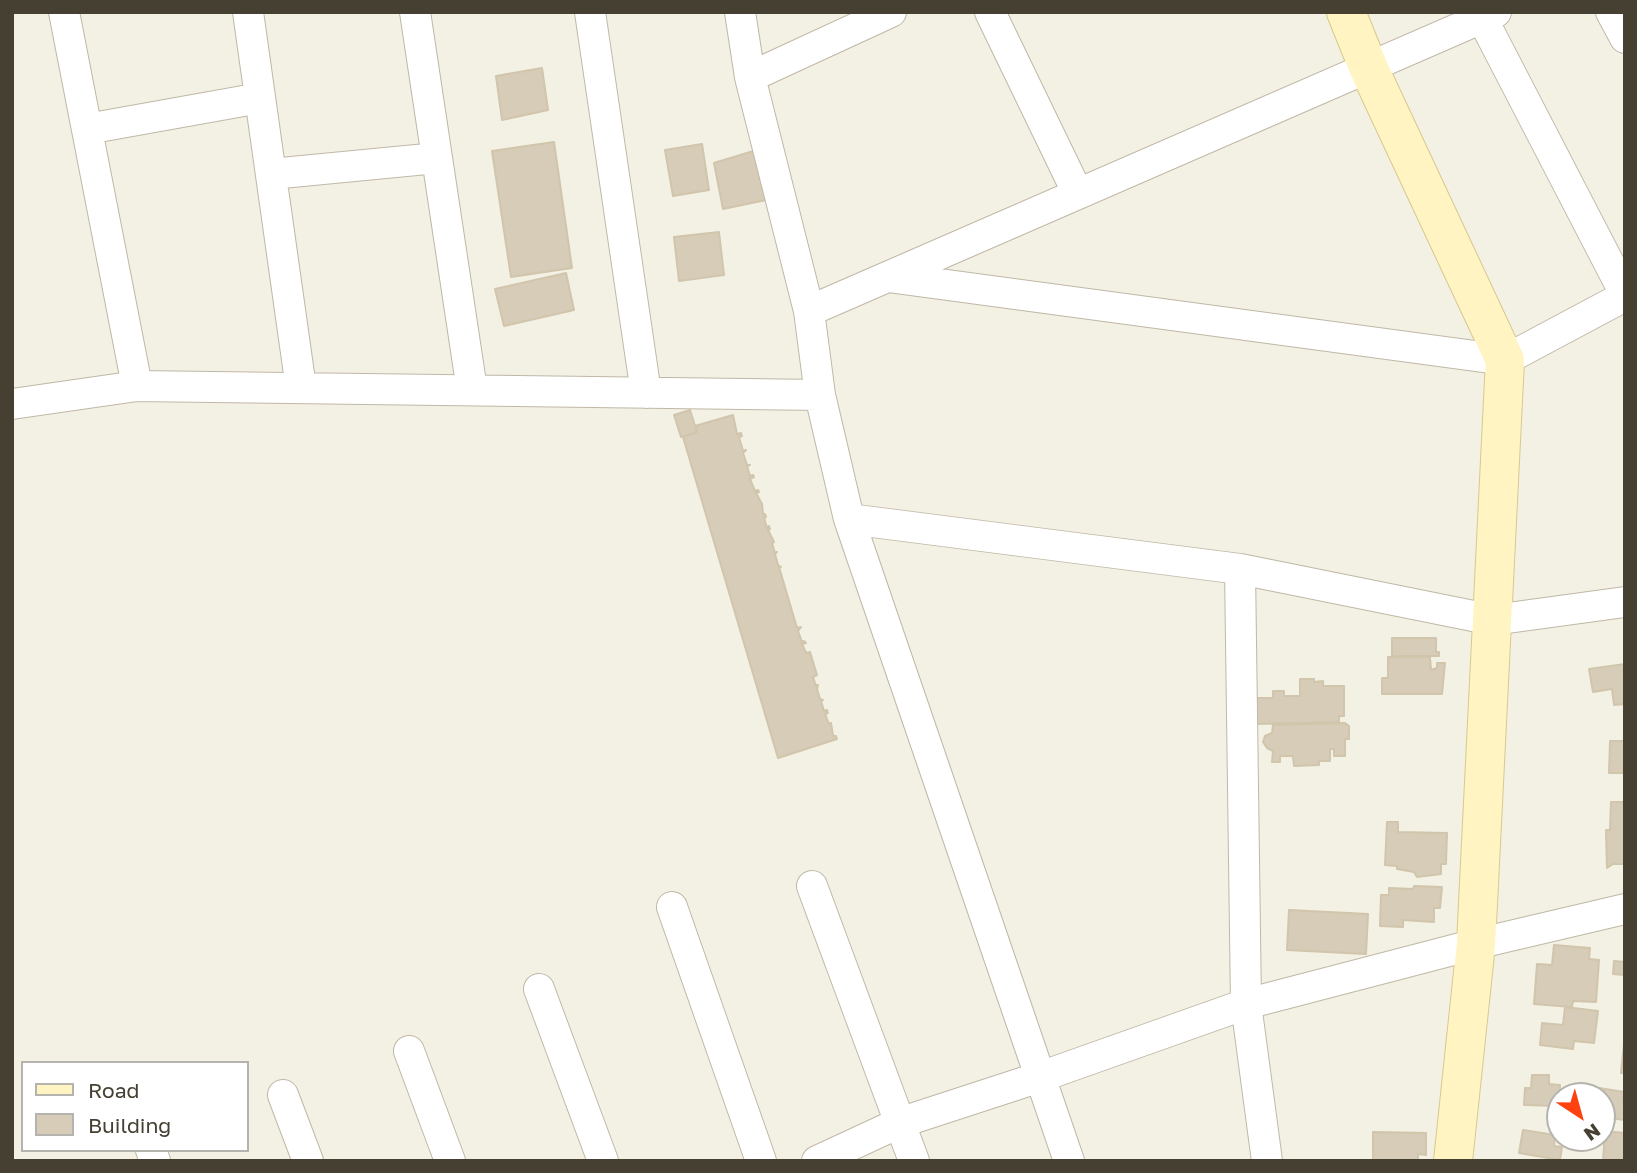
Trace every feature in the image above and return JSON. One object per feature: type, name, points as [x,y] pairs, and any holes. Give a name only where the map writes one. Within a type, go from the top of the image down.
[{"type":"street","points":[[64,12],[137,386]]},
{"type":"street","points":[[248,12],[301,388]]},
{"type":"street","points":[[415,12],[472,390]]},
{"type":"street","points":[[590,12],[646,393]]},
{"type":"street","points":[[740,12],[750,77],[809,311],[820,395],[849,519],[1069,1161]]},
{"type":"street","points":[[750,77],[891,12]]},
{"type":"street","points":[[990,12],[1078,194]]},
{"type":"street","points":[[1346,12],[1369,69],[1505,360],[1476,944],[1453,1161]]},
{"type":"street","points":[[1611,12],[1625,38]]},
{"type":"street","points":[[809,311],[1489,15],[1625,295],[1505,360],[888,277]]},
{"type":"street","points":[[87,129],[260,98]]},
{"type":"street","points":[[271,174],[437,158]]},
{"type":"street","points":[[12,404],[137,386],[820,395]]},
{"type":"street","points":[[849,519],[1240,569],[1493,620],[1625,602]]},
{"type":"street","points":[[1240,569],[1246,1004],[1267,1161]]},
{"type":"street","points":[[812,886],[914,1161]]},
{"type":"street","points":[[672,907],[761,1161]]},
{"type":"street","points":[[817,1161],[899,1123],[1040,1077],[1246,1004],[1476,944],[1625,909]]},
{"type":"street","points":[[539,989],[603,1161]]},
{"type":"street","points":[[409,1051],[450,1161]]},
{"type":"street","points":[[283,1095],[308,1161]]},
{"type":"building","points":[[542,68],[548,110],[502,120],[496,76]]},
{"type":"building","points":[[554,142],[572,268],[511,277],[492,151]]},
{"type":"building","points":[[702,144],[709,190],[673,196],[665,150]]},
{"type":"building","points":[[760,149],[766,200],[723,209],[714,163]]},
{"type":"building","points":[[719,232],[724,275],[679,281],[674,237]]},
{"type":"building","points":[[566,273],[574,310],[504,326],[495,289]]},
{"type":"building","points":[[690,410],[697,432],[681,437],[674,415]]},
{"type":"building","points":[[733,415],[737,434],[741,433],[742,436],[739,437],[743,451],[746,450],[743,453],[747,465],[750,465],[747,466],[750,476],[754,477],[750,479],[755,491],[759,492],[756,493],[774,542],[772,543],[775,553],[777,552],[775,554],[797,628],[801,627],[798,631],[802,642],[806,643],[802,644],[806,653],[810,652],[817,675],[813,677],[816,686],[818,685],[820,699],[823,700],[824,711],[827,710],[828,713],[825,714],[829,724],[831,723],[833,736],[837,739],[778,758],[683,437],[697,432],[695,426]]},
{"type":"building","points":[[1392,638],[1436,638],[1436,652],[1439,652],[1439,656],[1392,656]]},
{"type":"building","points":[[1388,657],[1430,657],[1431,670],[1437,668],[1437,663],[1445,663],[1442,694],[1382,694],[1382,678],[1388,678]]},
{"type":"building","points":[[1625,664],[1625,704],[1614,705],[1612,689],[1593,692],[1589,669]]},
{"type":"building","points":[[1300,679],[1323,681],[1323,686],[1344,686],[1344,716],[1339,716],[1339,722],[1256,724],[1256,698],[1273,698],[1273,691],[1284,691],[1284,696],[1300,696]]},
{"type":"building","points":[[1345,723],[1349,726],[1349,739],[1345,739],[1345,756],[1334,756],[1334,749],[1330,749],[1330,761],[1319,761],[1319,765],[1294,766],[1293,756],[1280,756],[1280,762],[1272,762],[1273,751],[1263,742],[1265,736],[1272,733],[1273,725]]},
{"type":"building","points":[[1610,741],[1625,741],[1625,773],[1609,773]]},
{"type":"building","points":[[1611,802],[1625,802],[1625,864],[1613,864],[1607,868],[1606,830],[1610,830]]},
{"type":"building","points":[[1387,822],[1398,822],[1398,832],[1447,833],[1446,864],[1441,864],[1441,874],[1417,877],[1414,872],[1385,865]]},
{"type":"building","points":[[1414,886],[1442,887],[1440,908],[1434,908],[1434,922],[1403,920],[1403,927],[1380,926],[1381,895],[1389,895],[1389,888],[1413,889]]},
{"type":"building","points":[[1289,910],[1368,914],[1366,954],[1287,950]]},
{"type":"building","points":[[1554,945],[1590,948],[1589,959],[1599,960],[1596,1002],[1573,1001],[1572,1007],[1534,1004],[1537,964],[1552,965]]},
{"type":"building","points":[[1614,961],[1625,962],[1625,975],[1613,974]]},
{"type":"building","points":[[1565,1007],[1598,1011],[1594,1043],[1574,1041],[1573,1049],[1540,1045],[1542,1023],[1563,1025]]},
{"type":"building","points":[[1624,1044],[1625,1073],[1621,1073]]},
{"type":"building","points":[[1532,1075],[1549,1075],[1549,1082],[1546,1082],[1546,1106],[1524,1105],[1525,1088],[1531,1088]]},
{"type":"building","points":[[1616,1091],[1624,1092],[1625,1120],[1616,1119]]},
{"type":"building","points":[[1523,1130],[1546,1134],[1546,1152],[1561,1152],[1560,1160],[1519,1153]]},
{"type":"building","points":[[1373,1132],[1426,1133],[1426,1155],[1418,1154],[1418,1161],[1373,1161]]},
{"type":"building","points":[[1616,1132],[1625,1133],[1625,1161],[1603,1161],[1604,1152],[1616,1152]]}]
